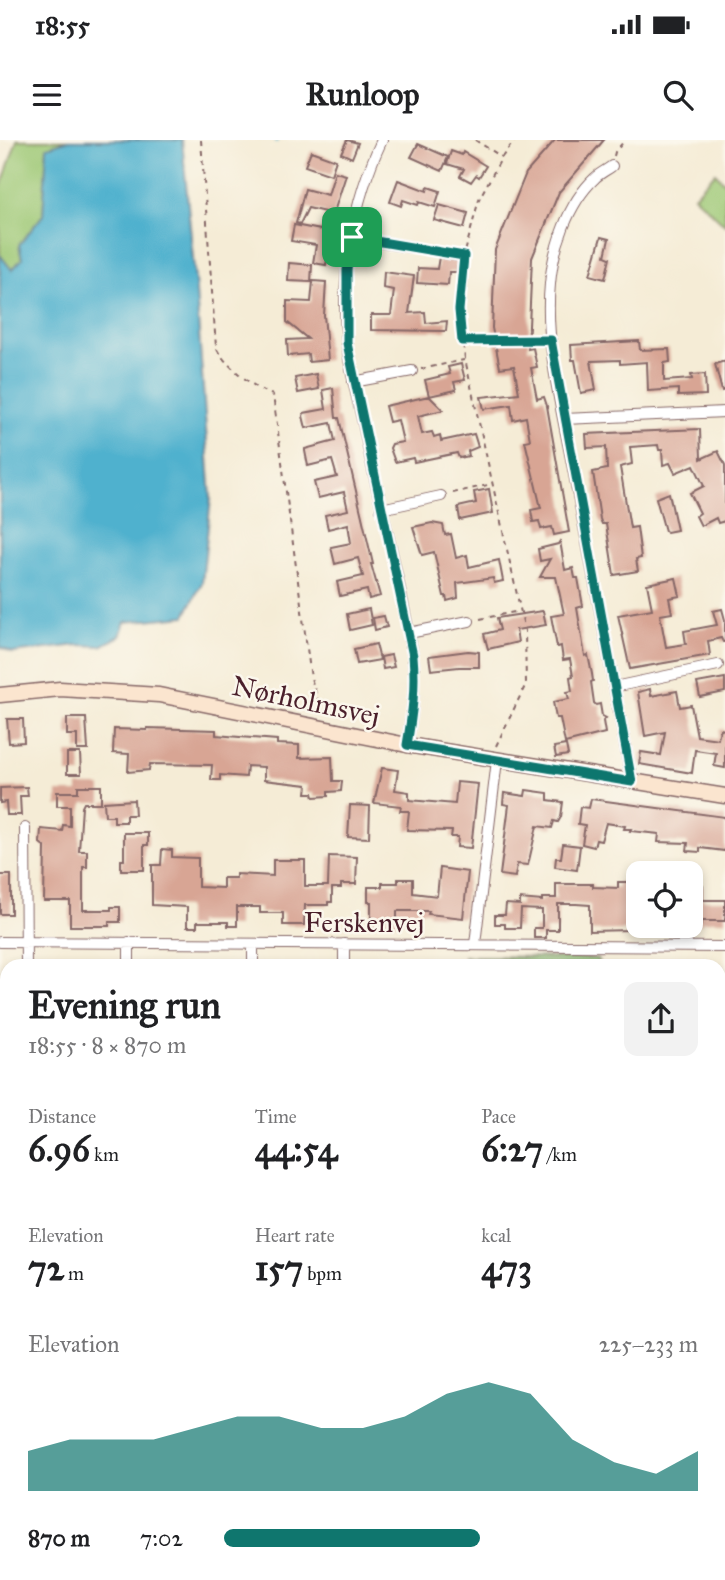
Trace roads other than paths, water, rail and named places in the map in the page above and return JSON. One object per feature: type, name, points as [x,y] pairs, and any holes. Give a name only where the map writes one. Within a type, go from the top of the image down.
[{"type":"street","points":[[382,140],[358,207],[345,305],[347,343],[354,382],[409,633],[415,682],[407,745]]},
{"type":"street","points":[[612,166],[595,178],[577,202],[558,246],[550,285],[551,340],[632,782]]},
{"type":"street","points":[[352,237],[411,247]]},
{"type":"street","points":[[354,382],[412,371]]},
{"type":"street","points":[[564,419],[722,412],[725,424]]},
{"type":"street","points":[[382,509],[441,496]]},
{"type":"street","points":[[409,633],[469,621]]},
{"type":"street","points":[[614,687],[718,665]]},
{"type":"street","name":"Nørholmsvej","points":[[0,695],[60,689],[159,695],[407,745],[725,796]]},
{"type":"street","points":[[475,944],[497,760]]},
{"type":"street","points":[[25,828],[26,959]]},
{"type":"street","name":"Ferskenvej","points":[[0,942],[725,947]]},
{"type":"street","points":[[130,942],[130,959]]},
{"type":"street","points":[[253,944],[253,959]]},
{"type":"street","points":[[344,944],[344,959]]},
{"type":"water","points":[[69,140],[182,140],[211,498],[202,583],[185,616],[125,622],[120,636],[101,646],[78,645],[13,653],[0,647],[0,255],[12,270],[22,259],[19,245],[43,215],[47,147]]}]
